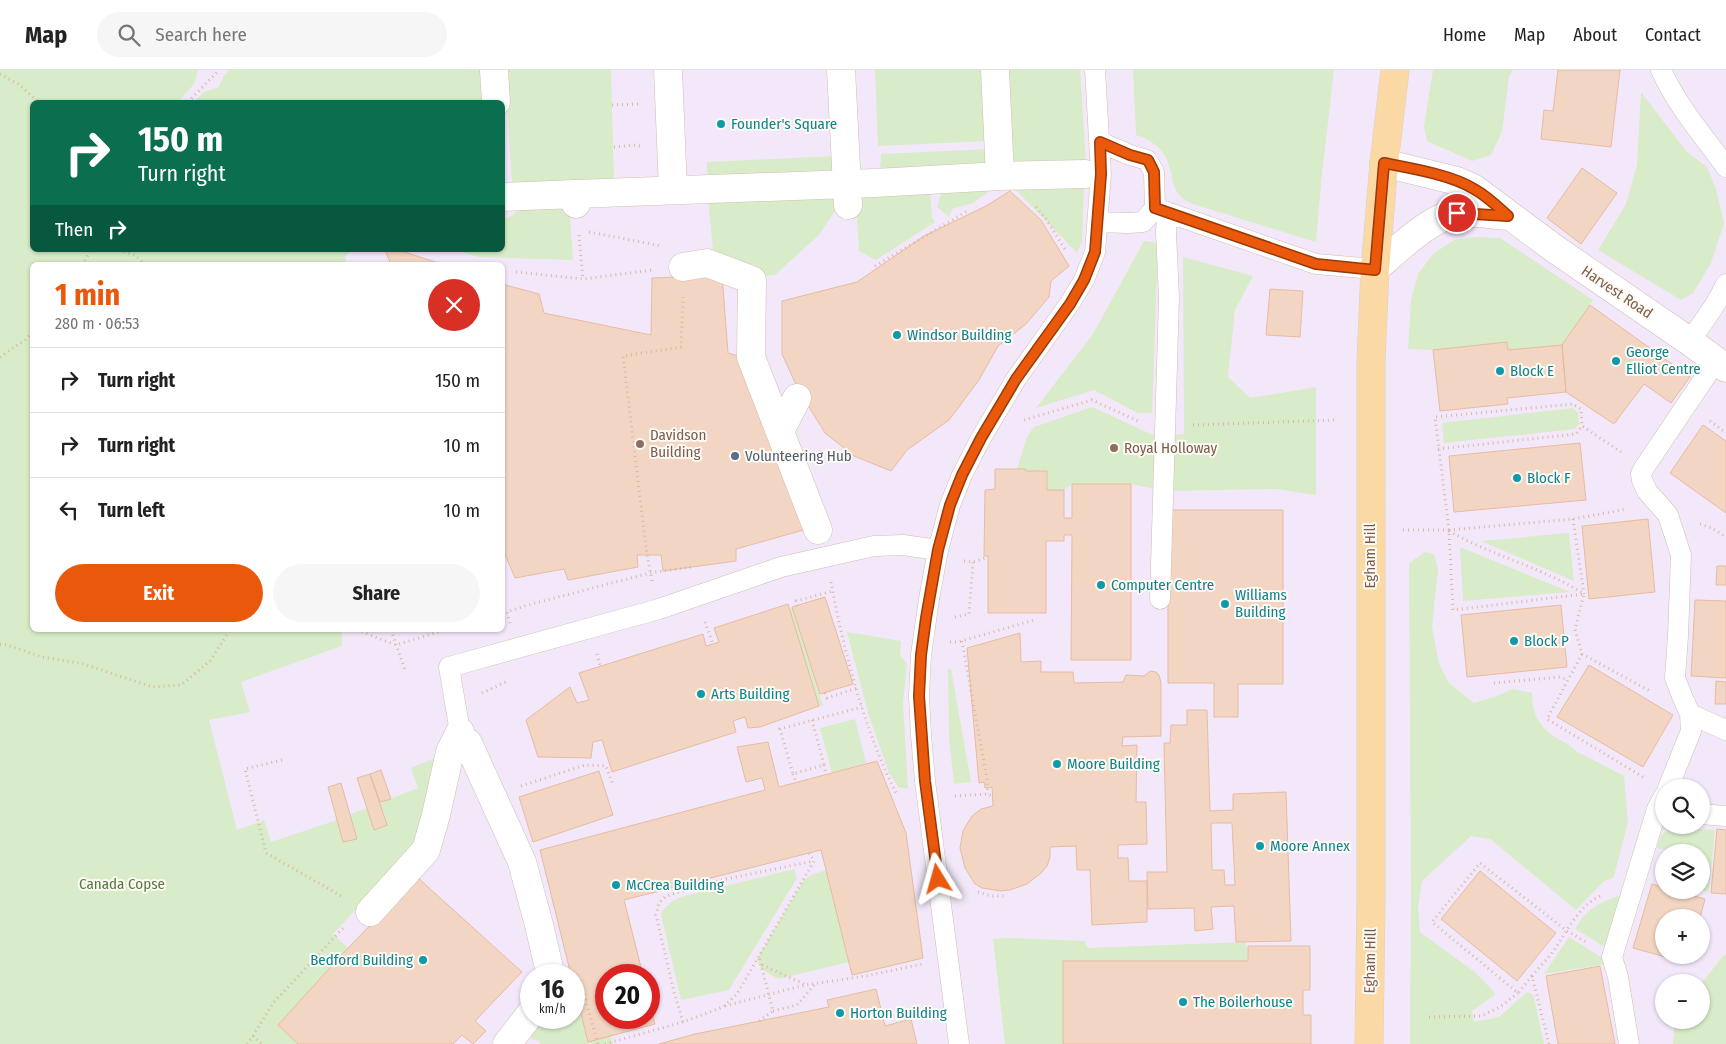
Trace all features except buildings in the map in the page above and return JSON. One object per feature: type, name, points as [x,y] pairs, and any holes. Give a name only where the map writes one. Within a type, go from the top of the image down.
[{"type":"main road","name":"Egham Hill","points":[[1369,1044],[1371,900],[1371,360],[1375,270],[1394,70]]},
{"type":"street","points":[[494,70],[496,100]]},
{"type":"street","points":[[668,70],[673,190]]},
{"type":"street","points":[[841,70],[847,194]]},
{"type":"street","points":[[995,70],[1000,176]]},
{"type":"street","name":"Harvest Road","points":[[1384,163],[1457,181],[1473,188],[1491,200],[1508,216],[1721,364]]},
{"type":"street","points":[[505,197],[575,199],[673,190],[847,194],[875,183],[1000,176],[1093,174]]},
{"type":"street","points":[[1375,270],[1431,223],[1442,218],[1457,213],[1508,216]]},
{"type":"street","points":[[677,257],[708,263],[759,301],[751,357],[818,530]]},
{"type":"street","points":[[780,431],[797,398]]},
{"type":"street","points":[[370,912],[426,850],[450,752],[464,738],[522,862],[540,925],[548,964]]},
{"type":"street","points":[[508,1044],[520,1028]]},
{"type":"lane","points":[[959,1044],[925,781],[919,696],[921,655],[926,618],[938,550],[950,505],[962,475],[981,438],[1016,379],[1070,304],[1087,273],[1095,252],[1098,222],[1093,174],[1100,142],[1095,70]]},
{"type":"lane","points":[[1661,70],[1674,96],[1691,122],[1726,167]]},
{"type":"lane","points":[[1100,142],[1130,155],[1148,160],[1154,172],[1166,233],[1169,298],[1160,599]]},
{"type":"lane","points":[[1098,222],[1143,222],[1161,210]]},
{"type":"lane","points":[[1161,210],[1316,264],[1375,270]]},
{"type":"lane","points":[[1689,341],[1721,295],[1726,284]]},
{"type":"lane","points":[[1672,779],[1691,731],[1690,714],[1675,678],[1681,556],[1668,516],[1647,491],[1641,474],[1721,364]]},
{"type":"lane","points":[[464,738],[449,666],[659,608],[781,567],[874,546],[903,545],[938,550]]},
{"type":"lane","points":[[1690,714],[1726,730]]},
{"type":"lane","points":[[1710,815],[1726,816]]},
{"type":"lane","points":[[1629,1044],[1618,977],[1612,957],[1655,826]]},
{"type":"path","points":[[190,100],[219,70]]},
{"type":"path","points":[[0,74],[18,84],[38,100]]},
{"type":"path","points":[[614,147],[636,145],[671,156]]},
{"type":"path","points":[[1036,206],[1074,261],[1087,273]]},
{"type":"path","points":[[875,266],[971,209]]},
{"type":"path","points":[[588,232],[677,257]]},
{"type":"path","points":[[125,252],[136,256],[143,262]]},
{"type":"path","points":[[516,272],[583,278],[677,257]]},
{"type":"path","points":[[581,261],[583,278]]},
{"type":"path","points":[[650,573],[623,356],[681,347],[684,294]]},
{"type":"path","points":[[1,355],[25,340],[30,334]]},
{"type":"path","points":[[1023,420],[1092,400],[1142,423]]},
{"type":"path","points":[[1438,449],[1576,434],[1582,426],[1581,409],[1573,404],[1434,417],[1438,449],[1449,530],[1454,610],[1584,594]]},
{"type":"path","points":[[1192,425],[1336,420]]},
{"type":"path","points":[[1582,426],[1644,468]]},
{"type":"path","points":[[1403,530],[1449,530],[1573,519],[1658,503]]},
{"type":"path","points":[[1573,519],[1584,594],[1575,629],[1582,654],[1546,719],[1648,780]]},
{"type":"path","points":[[1449,530],[1472,544],[1568,583],[1584,594]]},
{"type":"path","points":[[968,561],[973,562],[988,557]]},
{"type":"path","points":[[824,558],[841,632],[862,707],[883,768],[898,797]]},
{"type":"path","points":[[947,619],[969,614],[973,562]]},
{"type":"path","points":[[524,606],[650,573],[672,570]]},
{"type":"path","points":[[797,606],[796,601],[833,591]]},
{"type":"path","points":[[704,617],[713,644]]},
{"type":"path","points":[[945,642],[962,641],[1034,620]]},
{"type":"path","points":[[0,644],[42,657],[84,664],[152,687],[181,685],[210,661],[229,632]]},
{"type":"path","points":[[363,632],[396,644],[438,632]]},
{"type":"path","points":[[392,632],[405,670]]},
{"type":"path","points":[[962,641],[987,778],[988,794]]},
{"type":"path","points":[[1582,654],[1690,714]]},
{"type":"path","points":[[1494,683],[1560,678],[1568,680]]},
{"type":"path","points":[[825,693],[827,698],[857,688]]},
{"type":"path","points":[[796,782],[780,729],[862,707]]},
{"type":"path","points":[[812,720],[826,774]]},
{"type":"path","points":[[282,760],[245,770],[266,853],[370,912]]},
{"type":"path","points":[[492,795],[585,765],[606,766],[613,785]]},
{"type":"path","points":[[793,774],[824,765]]},
{"type":"path","points":[[952,796],[988,794],[993,798]]},
{"type":"path","points":[[809,854],[814,861]]},
{"type":"path","points":[[722,1007],[737,994],[814,861]]},
{"type":"path","points":[[683,1022],[656,915],[659,904],[666,896],[726,879],[814,861]]},
{"type":"path","points":[[1518,993],[1432,922],[1480,863],[1567,931]]},
{"type":"path","points":[[1429,1017],[1481,1016],[1500,1007],[1518,993],[1551,954],[1581,911],[1598,897],[1635,885]]},
{"type":"path","points":[[978,892],[991,896],[1004,896]]},
{"type":"path","points":[[247,1044],[273,1003],[346,924],[370,912]]},
{"type":"path","points":[[759,956],[772,1011]]},
{"type":"path","points":[[605,1044],[683,1022],[722,1007],[769,994],[805,985],[866,976],[925,964],[925,957]]},
{"type":"path","points":[[762,964],[805,985]]},
{"type":"path","points":[[1532,976],[1549,1044]]},
{"type":"path","points":[[759,1021],[772,1011],[797,1005],[816,983]]},
{"type":"path","points":[[593,1026],[598,1044]]},
{"type":"path","points":[[253,1036],[262,1044]]},
{"type":"shaded area","name":"Royal Holloway","points":[[0,70],[1726,70],[1726,985],[1710,1023],[1710,974],[1655,974],[1655,1029],[1707,1029],[1701,1044],[0,1044]]},
{"type":"green space","name":"Canada Copse","points":[[0,70],[198,70],[194,84],[180,100],[30,100],[30,252],[349,252],[345,257],[346,262],[30,262],[30,632],[342,632],[342,646],[241,682],[250,712],[209,720],[237,830],[264,820],[271,842],[331,822],[418,788],[411,768],[442,755],[417,851],[374,890],[333,934],[348,948],[278,1025],[298,1044],[0,1044]]},
{"type":"green space","points":[[229,70],[485,70],[487,100],[196,100],[204,92],[219,87],[223,77]]},
{"type":"green space","points":[[505,70],[611,70],[614,180],[512,184]]},
{"type":"green space","points":[[875,70],[987,70],[990,141],[878,146]]},
{"type":"green space","points":[[1003,70],[1080,70],[1086,163],[1011,164]]},
{"type":"green space","points":[[1133,70],[1334,70],[1316,242],[1193,204],[1180,196],[1174,186],[1167,160],[1161,150],[1136,135]]},
{"type":"green space","points":[[1433,70],[1513,70],[1509,77],[1502,132],[1491,155],[1472,161],[1427,141],[1424,126]]},
{"type":"green space","points":[[1641,92],[1686,151],[1707,167],[1716,189],[1724,223],[1711,263],[1693,293],[1681,300],[1598,250],[1626,204],[1637,165]]},
{"type":"green space","points":[[990,149],[986,166],[880,173],[881,154]]},
{"type":"green space","points":[[836,156],[833,172],[711,177],[707,172],[707,162]]},
{"type":"green space","points":[[1084,184],[1082,241],[1077,253],[1013,187]]},
{"type":"green space","points":[[992,189],[973,203],[952,209],[949,217],[937,207],[942,190]]},
{"type":"green space","points":[[930,190],[932,217],[935,222],[876,260],[859,251],[856,206],[860,195]]},
{"type":"green space","points":[[831,193],[839,204],[820,234],[775,275],[763,276],[714,260],[708,198]]},
{"type":"green space","points":[[569,204],[573,260],[478,257],[462,252],[505,252],[505,218],[514,214],[522,205]]},
{"type":"green space","points":[[1475,237],[1500,238],[1593,300],[1562,345],[1508,350],[1507,342],[1433,350],[1408,349],[1411,300],[1418,274],[1433,254],[1454,240]]},
{"type":"green space","points":[[1144,241],[1158,243],[1152,413],[1138,413],[1094,390],[1036,408],[1093,334]]},
{"type":"green space","points":[[1183,257],[1253,276],[1235,310],[1228,377],[1250,398],[1316,387],[1316,495],[1276,489],[1164,491],[1131,484],[1072,484],[1064,490],[1047,490],[1047,471],[1017,469],[1027,437],[1034,427],[1092,407],[1155,436],[1184,434]]},
{"type":"green space","points":[[1573,408],[1578,413],[1579,424],[1575,429],[1444,443],[1442,423]]},
{"type":"green space","points":[[1569,533],[1574,581],[1481,541]]},
{"type":"green space","points":[[1460,547],[1570,592],[1463,601]]},
{"type":"green space","points":[[1425,552],[1434,554],[1438,569],[1432,627],[1439,664],[1449,683],[1474,703],[1513,689],[1532,693],[1536,717],[1547,731],[1576,751],[1624,776],[1628,822],[1614,876],[1604,881],[1576,910],[1490,839],[1471,836],[1422,881],[1418,908],[1420,932],[1476,973],[1496,994],[1472,1011],[1474,1022],[1499,1017],[1527,992],[1532,994],[1534,998],[1544,1044],[1410,1044],[1409,563]]},
{"type":"green space","points":[[792,607],[823,705],[819,706],[789,609]]},
{"type":"green space","points":[[847,632],[901,641],[900,655],[907,664],[903,702],[908,789],[898,787],[889,773],[868,713]]},
{"type":"green space","points":[[948,669],[951,669],[971,782],[954,784],[949,738]]},
{"type":"green space","points":[[855,719],[866,763],[832,773],[820,728]]},
{"type":"green space","points":[[1710,830],[1715,830],[1710,882],[1710,844],[1658,844],[1661,835],[1710,834]]},
{"type":"green space","points":[[794,869],[797,878],[729,990],[681,1000],[661,914],[665,908],[681,897]]},
{"type":"green space","points":[[826,870],[849,962],[778,979],[761,969],[757,959],[803,881],[811,875]]},
{"type":"green space","points":[[1621,895],[1605,947],[1575,929],[1594,907]]},
{"type":"green space","points":[[1569,937],[1606,960],[1606,964],[1544,974]]},
{"type":"green space","points":[[993,939],[1084,941],[1088,948],[1246,942],[1248,961],[1063,1044],[1005,1044]]},
{"type":"green space","points":[[1726,954],[1726,1044],[1673,1044],[1674,1029],[1710,1029],[1709,974]]},
{"type":"green space","points":[[530,1029],[585,1029],[588,1041],[611,1036],[613,1044],[540,1044],[539,1041],[532,1039],[528,1032]]},
{"type":"place","name":"Founder's Square","points":[[721,124]]},
{"type":"place","name":"Windsor Building","points":[[897,335]]},
{"type":"place","name":"George Elliot Centre","points":[[1616,361]]},
{"type":"place","name":"Block E","points":[[1500,371]]},
{"type":"place","name":"Davidson Building","points":[[640,444]]},
{"type":"place","name":"Royal Holloway","points":[[1114,448]]},
{"type":"place","name":"Volunteering Hub","points":[[735,456]]},
{"type":"place","name":"Block F","points":[[1517,478]]},
{"type":"place","name":"Computer Centre","points":[[1101,585]]},
{"type":"place","name":"Williams Building","points":[[1225,604]]},
{"type":"place","name":"Block P","points":[[1514,641]]},
{"type":"place","name":"Arts Building","points":[[701,694]]},
{"type":"place","name":"Moore Building","points":[[1057,764]]},
{"type":"place","name":"Moore Annex","points":[[1260,846]]},
{"type":"place","name":"McCrea Building","points":[[616,885]]},
{"type":"place","name":"Bedford Building","points":[[423,960]]},
{"type":"place","name":"The Boilerhouse","points":[[1183,1002]]},
{"type":"place","name":"Horton Building","points":[[840,1013]]},
{"type":"route","points":[[938,879],[925,781],[919,696],[921,655],[938,550],[950,505],[962,475],[981,438],[1016,379],[1070,304],[1084,280],[1095,252],[1101,174],[1100,142],[1130,155],[1148,160],[1154,172],[1155,208],[1316,264],[1375,270],[1384,163],[1457,181],[1473,188],[1491,200],[1508,216],[1457,213]]}]
